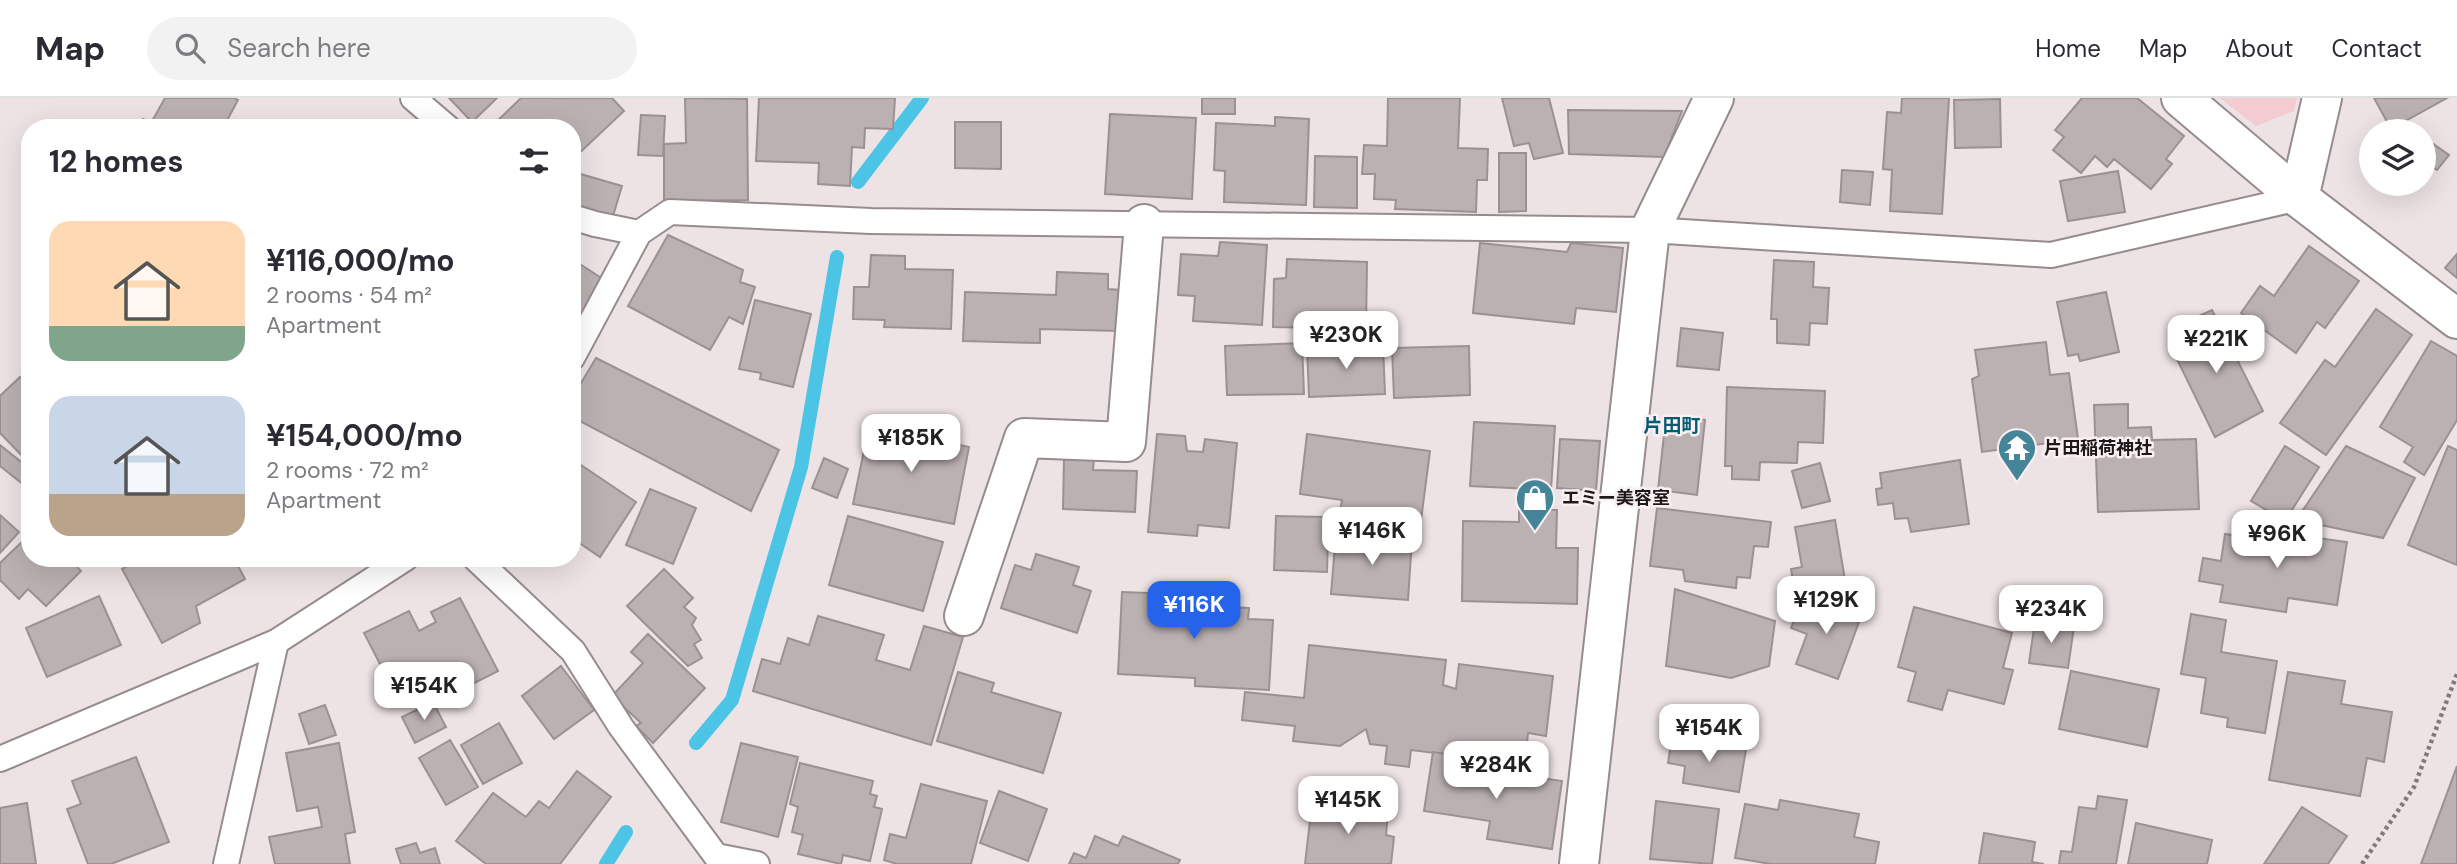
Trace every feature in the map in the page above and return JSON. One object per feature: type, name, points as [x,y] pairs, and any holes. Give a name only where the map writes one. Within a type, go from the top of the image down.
[{"type":"street","points":[[1579,864],[1650,230],[1714,98]]},
{"type":"street","points":[[2181,98],[2300,198],[2457,319]]},
{"type":"street","points":[[2300,198],[2322,98]]},
{"type":"street","points":[[964,616],[1024,438],[1126,442],[1144,224]]},
{"type":"lane","points":[[413,98],[437,119]]},
{"type":"lane","points":[[581,341],[639,233],[670,212],[871,221],[1650,230],[2051,255],[2300,198]]},
{"type":"lane","points":[[581,220],[639,233]]},
{"type":"lane","points":[[0,759],[276,642],[392,567]]},
{"type":"lane","points":[[484,567],[573,651],[621,727],[716,856],[757,864]]},
{"type":"lane","points":[[226,864],[276,642]]},
{"type":"path","points":[[2361,864],[2414,787],[2457,674]]},
{"type":"shaded area","points":[[2220,98],[2297,98],[2294,111],[2256,126]]},
{"type":"building","points":[[165,98],[238,100],[228,119],[153,119]]},
{"type":"building","points":[[449,98],[497,98],[475,119],[469,119]]},
{"type":"building","points":[[521,98],[612,98],[624,111],[581,152],[581,119],[499,119]]},
{"type":"building","points":[[685,98],[747,99],[748,200],[664,201],[664,144],[686,143]]},
{"type":"building","points":[[759,98],[895,98],[893,129],[865,128],[864,148],[852,147],[850,186],[818,184],[819,163],[756,161]]},
{"type":"building","points":[[1202,98],[1235,98],[1235,114],[1202,114]]},
{"type":"building","points":[[1388,98],[1460,98],[1458,148],[1488,149],[1487,180],[1477,180],[1476,212],[1395,209],[1396,200],[1374,199],[1375,174],[1362,174],[1364,145],[1387,146]]},
{"type":"building","points":[[1502,98],[1549,98],[1563,153],[1534,159],[1529,143],[1514,146]]},
{"type":"building","points":[[1902,98],[1949,98],[1942,214],[1890,211],[1892,170],[1883,169],[1887,112],[1901,113]]},
{"type":"building","points":[[2082,98],[2137,98],[2184,136],[2166,159],[2172,164],[2151,189],[2114,159],[2107,167],[2095,156],[2081,173],[2053,150],[2064,137],[2055,130]]},
{"type":"building","points":[[2374,98],[2447,98],[2409,119],[2386,119]]},
{"type":"building","points":[[2000,99],[2001,147],[1955,148],[1954,100]]},
{"type":"building","points":[[1568,110],[1682,111],[1664,157],[1569,154]]},
{"type":"building","points":[[1110,114],[1196,118],[1192,199],[1105,194]]},
{"type":"building","points":[[641,115],[665,116],[663,156],[638,155]]},
{"type":"building","points":[[1275,117],[1309,119],[1306,205],[1224,202],[1225,171],[1214,170],[1216,123],[1275,126]]},
{"type":"building","points":[[955,122],[1001,122],[1001,169],[955,168]]},
{"type":"building","points":[[2436,146],[2449,155],[2436,169]]},
{"type":"building","points":[[1499,153],[1526,153],[1526,211],[1499,212]]},
{"type":"building","points":[[1315,156],[1357,157],[1357,208],[1314,207]]},
{"type":"building","points":[[1842,170],[1873,172],[1870,205],[1840,202]]},
{"type":"building","points":[[2118,171],[2125,212],[2068,221],[2060,181]]},
{"type":"building","points":[[581,174],[622,186],[613,216],[581,207]]},
{"type":"building","points":[[668,235],[743,270],[740,282],[755,287],[743,324],[729,317],[710,350],[628,306]]},
{"type":"building","points":[[1220,242],[1267,245],[1262,325],[1193,321],[1195,296],[1178,295],[1181,254],[1218,256]]},
{"type":"building","points":[[1480,243],[1567,252],[1571,243],[1623,248],[1616,312],[1576,308],[1574,324],[1473,313]]},
{"type":"building","points":[[2309,246],[2359,281],[2325,328],[2317,322],[2296,353],[2241,313],[2260,286],[2274,296]]},
{"type":"building","points":[[2457,254],[2457,278],[2445,268]]},
{"type":"building","points":[[871,255],[905,256],[905,269],[953,270],[951,329],[884,327],[885,320],[853,319],[854,287],[869,287]]},
{"type":"building","points":[[1287,259],[1367,262],[1366,329],[1273,327],[1274,279],[1286,278]]},
{"type":"building","points":[[1774,260],[1814,262],[1813,287],[1829,288],[1827,324],[1810,323],[1809,345],[1777,343],[1777,319],[1771,319]]},
{"type":"building","points":[[581,265],[603,279],[581,314]]},
{"type":"building","points":[[1057,272],[1108,274],[1108,289],[1120,290],[1119,331],[1040,329],[1040,343],[963,341],[965,292],[1056,295]]},
{"type":"building","points":[[2106,292],[2119,352],[2080,361],[2078,354],[2068,356],[2057,302]]},
{"type":"building","points":[[755,300],[811,314],[793,387],[760,379],[761,373],[739,369]]},
{"type":"building","points":[[2376,309],[2412,335],[2326,455],[2280,423],[2325,360],[2335,367]]},
{"type":"building","points":[[2212,310],[2263,411],[2215,437],[2174,353],[2187,342],[2179,325]]},
{"type":"building","points":[[1681,328],[1723,333],[1719,370],[1677,366]]},
{"type":"building","points":[[2431,341],[2457,356],[2457,420],[2424,475],[2404,462],[2413,447],[2380,427]]},
{"type":"building","points":[[2046,342],[2050,375],[2069,373],[2078,439],[1982,452],[1972,379],[1979,376],[1975,350]]},
{"type":"building","points":[[1302,343],[1304,394],[1227,395],[1225,346]]},
{"type":"building","points":[[1383,345],[1385,394],[1309,397],[1307,347]]},
{"type":"building","points":[[1469,346],[1470,395],[1394,398],[1392,348]]},
{"type":"building","points":[[596,358],[779,450],[751,511],[581,422],[581,383]]},
{"type":"building","points":[[21,378],[21,455],[0,433],[0,396]]},
{"type":"building","points":[[1727,387],[1825,391],[1823,443],[1798,442],[1797,463],[1760,462],[1759,480],[1732,479],[1732,466],[1725,466]]},
{"type":"building","points":[[2128,404],[2128,428],[2151,427],[2152,440],[2196,439],[2199,509],[2098,512],[2094,405]]},
{"type":"building","points":[[1666,416],[1705,420],[1697,495],[1658,490]]},
{"type":"building","points":[[889,420],[923,426],[921,437],[969,447],[954,524],[853,504],[868,431],[885,434]]},
{"type":"building","points":[[1474,422],[1555,426],[1551,490],[1470,486]]},
{"type":"building","points":[[1157,434],[1185,436],[1187,451],[1203,452],[1205,439],[1237,443],[1229,528],[1198,525],[1197,536],[1148,532]]},
{"type":"building","points":[[1307,434],[1430,451],[1420,528],[1339,518],[1342,500],[1300,494]]},
{"type":"building","points":[[1560,439],[1600,441],[1596,491],[1557,488]]},
{"type":"building","points":[[0,445],[21,462],[21,483],[0,466]]},
{"type":"building","points":[[2285,446],[2319,467],[2285,521],[2251,501]]},
{"type":"building","points":[[2346,446],[2415,478],[2383,538],[2316,524],[2301,513]]},
{"type":"building","points":[[2448,446],[2457,450],[2457,565],[2408,545]]},
{"type":"building","points":[[824,458],[848,469],[837,498],[812,488]]},
{"type":"building","points":[[1064,458],[1094,459],[1093,470],[1137,471],[1135,512],[1063,509]]},
{"type":"building","points":[[1960,460],[1969,524],[1911,532],[1908,518],[1895,519],[1893,503],[1878,505],[1876,489],[1882,488],[1880,473]]},
{"type":"building","points":[[1820,463],[1830,501],[1802,508],[1792,471]]},
{"type":"building","points":[[581,465],[636,502],[600,557],[581,544]]},
{"type":"building","points":[[650,489],[696,508],[673,564],[626,545]]},
{"type":"building","points":[[1657,508],[1771,522],[1768,547],[1754,546],[1750,578],[1737,577],[1736,588],[1685,581],[1683,570],[1650,566]]},
{"type":"building","points":[[1519,509],[1557,510],[1556,548],[1578,548],[1577,604],[1462,601],[1463,521],[1519,522]]},
{"type":"building","points":[[0,515],[19,532],[0,553]]},
{"type":"building","points":[[848,516],[943,542],[923,611],[829,585]]},
{"type":"building","points":[[1276,516],[1324,517],[1323,535],[1328,536],[1327,572],[1274,570]]},
{"type":"building","points":[[1835,520],[1845,580],[1806,587],[1805,578],[1793,580],[1791,569],[1802,567],[1795,527]]},
{"type":"building","points":[[2261,530],[2347,542],[2337,605],[2288,598],[2286,612],[2220,602],[2223,585],[2199,581],[2203,558],[2221,561],[2225,534],[2260,539]]},
{"type":"building","points":[[1336,533],[1412,539],[1408,600],[1331,594]]},
{"type":"building","points":[[21,543],[21,567],[77,567],[81,571],[46,606],[28,589],[19,599],[0,580],[0,563]]},
{"type":"building","points":[[1036,554],[1079,567],[1073,585],[1091,591],[1077,633],[1001,608],[1015,565],[1031,570]]},
{"type":"building","points":[[239,567],[245,579],[196,606],[200,623],[162,643],[122,569]]},
{"type":"building","points":[[664,569],[693,598],[684,607],[696,618],[692,625],[701,640],[694,644],[702,658],[688,666],[627,606]]},
{"type":"building","points":[[1675,589],[1775,621],[1769,666],[1731,678],[1666,666]]},
{"type":"building","points":[[1122,592],[1226,596],[1225,607],[1249,608],[1248,619],[1273,620],[1269,690],[1195,686],[1195,678],[1118,674]]},
{"type":"building","points":[[99,596],[121,645],[47,677],[26,628]]},
{"type":"building","points":[[460,598],[498,671],[445,698],[438,687],[401,705],[364,633],[409,611],[419,631],[436,622],[431,612]]},
{"type":"building","points":[[1802,600],[1831,611],[1834,601],[1863,611],[1838,679],[1796,664],[1807,634],[1791,628]]},
{"type":"building","points":[[1914,607],[2012,633],[2003,668],[2013,670],[2004,704],[1948,690],[1942,710],[1908,701],[1916,672],[1898,667]]},
{"type":"building","points":[[2191,614],[2226,620],[2221,652],[2277,661],[2265,733],[2227,727],[2228,718],[2201,713],[2206,678],[2181,674]]},
{"type":"building","points":[[818,616],[884,635],[876,660],[910,670],[924,626],[963,637],[931,745],[753,691],[762,659],[780,664],[788,638],[809,645]]},
{"type":"building","points":[[2035,621],[2074,627],[2068,668],[2029,663]]},
{"type":"building","points":[[648,634],[705,688],[653,743],[636,726],[641,723],[612,696],[643,663],[631,652]]},
{"type":"building","points":[[1309,645],[1446,660],[1443,685],[1456,689],[1459,664],[1553,676],[1546,736],[1528,733],[1525,764],[1411,750],[1409,767],[1385,764],[1387,746],[1370,744],[1366,729],[1340,746],[1293,741],[1295,726],[1242,720],[1245,692],[1304,698]]},
{"type":"building","points":[[561,666],[594,710],[554,739],[522,696]]},
{"type":"building","points":[[2071,671],[2159,689],[2147,747],[2059,729]]},
{"type":"building","points":[[958,672],[994,683],[991,692],[1061,713],[1043,773],[937,741]]},
{"type":"building","points":[[2288,672],[2345,681],[2341,704],[2392,712],[2384,762],[2367,758],[2360,796],[2269,780]]},
{"type":"building","points":[[433,702],[446,727],[415,743],[402,717]]},
{"type":"building","points":[[325,705],[336,735],[309,744],[299,714]]},
{"type":"building","points":[[499,723],[522,763],[483,784],[461,745]]},
{"type":"building","points":[[1672,737],[1746,749],[1739,792],[1683,783],[1685,766],[1668,763]]},
{"type":"building","points":[[450,740],[478,787],[446,805],[419,758]]},
{"type":"building","points":[[339,743],[355,832],[345,834],[350,864],[275,864],[269,837],[322,827],[318,807],[297,811],[286,753]]},
{"type":"building","points":[[741,743],[798,757],[778,837],[721,822]]},
{"type":"building","points":[[1433,752],[1459,756],[1458,765],[1562,781],[1552,849],[1487,839],[1490,821],[1424,811]]},
{"type":"building","points":[[136,757],[169,842],[111,864],[88,864],[67,809],[81,804],[72,781]]},
{"type":"building","points":[[800,763],[873,781],[870,794],[877,796],[874,807],[882,809],[870,861],[843,855],[841,864],[798,854],[803,835],[792,832],[798,807],[790,804]]},
{"type":"building","points":[[2457,766],[2457,864],[2421,864]]},
{"type":"building","points":[[577,771],[611,797],[560,864],[486,864],[456,841],[493,793],[526,817],[539,801],[549,808]]},
{"type":"building","points":[[921,784],[987,801],[971,864],[897,864],[884,860],[890,834],[906,838]]},
{"type":"building","points":[[999,791],[1047,809],[1028,861],[980,843]]},
{"type":"building","points":[[2098,796],[2127,800],[2116,864],[2059,864],[2061,851],[2072,852],[2079,807],[2096,809]]},
{"type":"building","points":[[1780,800],[1859,814],[1854,837],[1879,842],[1875,864],[1771,864],[1735,858],[1745,804],[1778,810]]},
{"type":"building","points":[[1656,801],[1719,809],[1712,864],[1650,859]]},
{"type":"building","points":[[27,803],[36,864],[0,864],[0,808]]},
{"type":"building","points":[[1312,803],[1388,812],[1386,835],[1394,837],[1391,864],[1305,864]]},
{"type":"building","points":[[2302,807],[2347,836],[2328,864],[2264,864]]},
{"type":"building","points":[[2136,823],[2212,840],[2207,864],[2128,864]]},
{"type":"building","points":[[1984,833],[2035,842],[2032,862],[2044,864],[1979,864]]},
{"type":"building","points":[[1095,836],[1118,846],[1123,836],[1180,860],[1178,864],[1069,864],[1074,853],[1086,858]]},
{"type":"building","points":[[416,843],[420,853],[435,848],[440,864],[401,864],[396,849]]},
{"type":"waterway","points":[[858,182],[922,98]]},
{"type":"waterway","points":[[696,743],[732,700],[801,467],[837,257]]},
{"type":"waterway","points":[[606,864],[626,832]]},
{"type":"place","name":"片田稲荷神社","points":[[2017,482]]},
{"type":"place","name":"エミー美容室","points":[[1535,532]]},
{"type":"district","name":"片田町","points":[[1672,425]]}]
